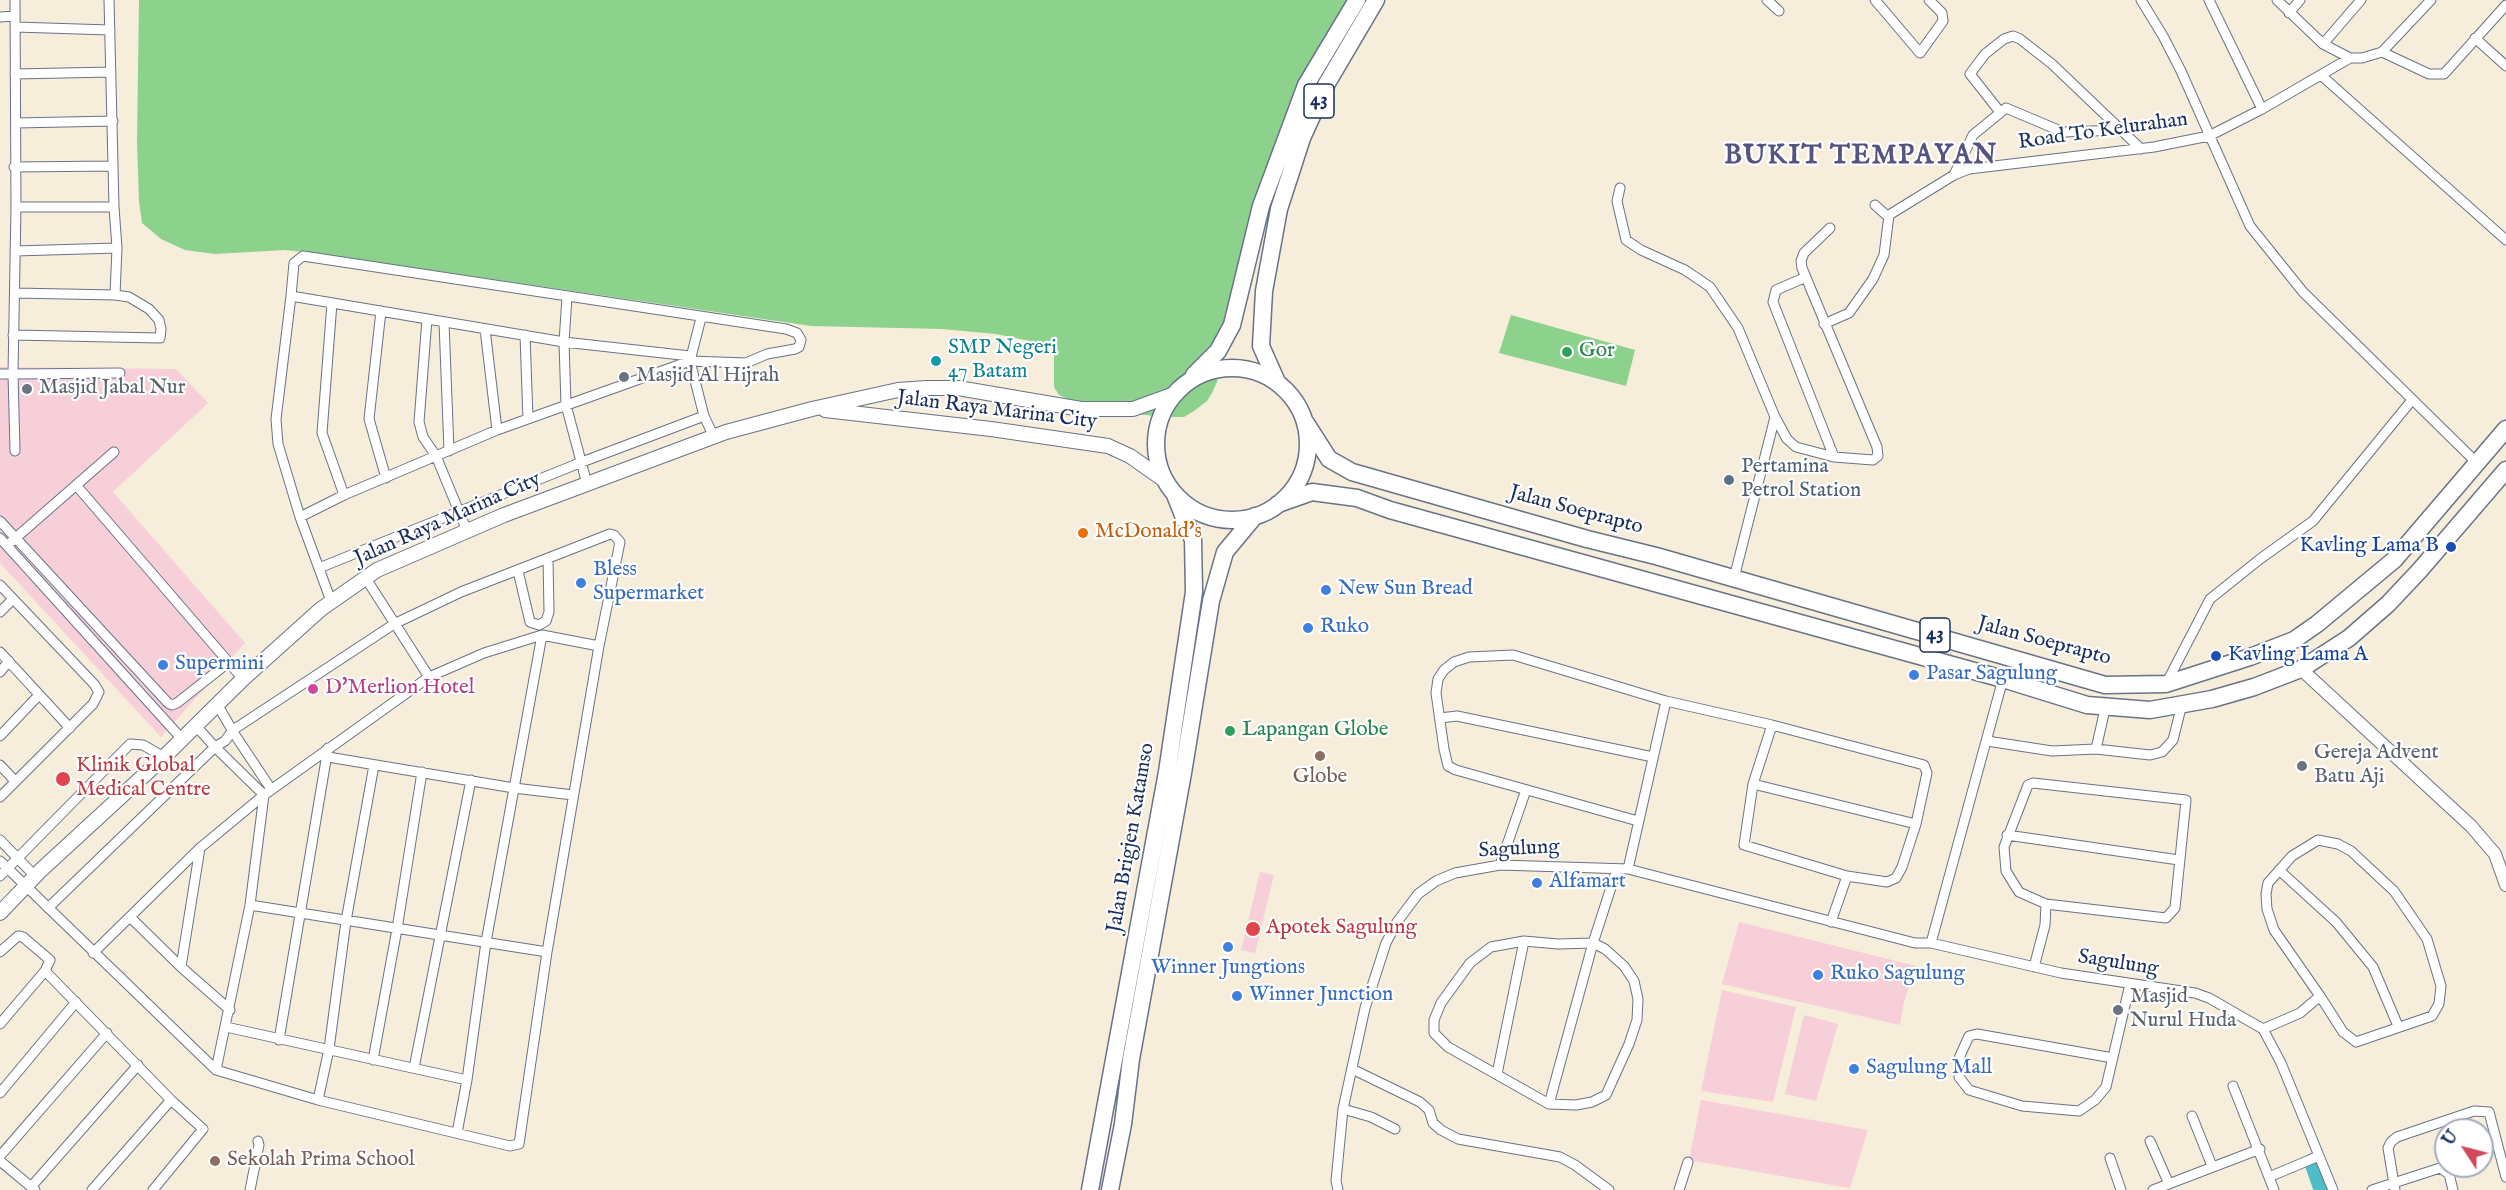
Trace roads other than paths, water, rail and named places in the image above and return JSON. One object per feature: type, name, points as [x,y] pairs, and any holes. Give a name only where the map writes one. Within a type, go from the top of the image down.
[{"type":"highway","name":"43","points":[[1181,389],[1218,351],[1232,325],[1261,206],[1306,85],[1357,0]]},
{"type":"highway","name":"43","points":[[1277,382],[1261,346],[1264,291],[1279,209],[1302,138],[1326,85],[1376,0]]},
{"type":"highway","points":[[1230,368],[1255,371],[1277,382],[1295,400],[1306,423],[1308,449],[1302,474],[1288,495],[1268,511],[1255,516],[1244,519],[1218,519],[1194,510],[1171,489],[1162,474],[1156,450],[1158,426],[1168,403],[1181,389],[1206,372],[1230,368]]},
{"type":"highway","name":"Jalan Soeprapto","points":[[1306,423],[1329,459],[1352,472],[1577,536],[1666,558],[2106,685],[2166,684],[2294,640],[2317,624],[2394,560],[2506,429]]},
{"type":"highway","name":"43","points":[[1278,504],[1312,492],[1357,498],[1390,510],[2087,705],[2105,709],[2150,710],[2254,687],[2301,669],[2349,638],[2388,604],[2506,470]]},
{"type":"highway","name":"Jalan Brigjen Katamso","points":[[1110,1190],[1123,1124],[1131,1059],[1135,993],[1194,592],[1193,540],[1171,489]]},
{"type":"highway","name":"Jalan Brigjen Katamso","points":[[1090,1190],[1135,993],[1211,602],[1225,552],[1255,516]]},
{"type":"highway","points":[[1658,584],[1654,571],[1656,566],[1666,558]]},
{"type":"main road","name":"Jalan Raya Marina City","points":[[0,913],[30,881],[164,757],[243,679],[331,602],[376,570],[467,531],[714,437],[812,409],[898,390],[958,388],[1081,410],[1133,409],[1181,389]]},
{"type":"main road","name":"Jalan Raya Marina City","points":[[812,409],[991,429],[1108,446],[1130,456],[1171,489]]},
{"type":"street","points":[[15,0],[14,167],[16,207],[13,335],[15,451]]},
{"type":"street","points":[[109,0],[117,248],[115,295]]},
{"type":"street","points":[[1767,0],[1779,11]]},
{"type":"street","points":[[1875,0],[1920,53],[1943,21],[1942,13],[1929,0]]},
{"type":"street","points":[[2140,0],[2167,45],[2250,226],[2303,292],[2477,463]]},
{"type":"street","points":[[2209,0],[2262,109]]},
{"type":"street","points":[[2277,0],[2323,44],[2350,58],[2362,58],[2382,52],[2431,0]]},
{"type":"street","points":[[2289,13],[2300,0]]},
{"type":"street","points":[[2323,44],[2361,0]]},
{"type":"street","points":[[2382,52],[2436,76],[2449,70],[2506,5]]},
{"type":"street","points":[[0,17],[15,16]]},
{"type":"street","points":[[15,27],[110,30]]},
{"type":"street","points":[[2000,112],[1970,74],[1985,54],[2004,39],[2013,36],[2052,64],[2141,149]]},
{"type":"street","points":[[2475,38],[2506,66]]},
{"type":"street","name":"Road To Kelurahan","points":[[1889,215],[1954,175],[1969,169],[2141,149],[2209,136],[2322,76],[2350,58]]},
{"type":"street","points":[[15,74],[111,72]]},
{"type":"street","points":[[2322,76],[2506,240]]},
{"type":"street","points":[[1954,175],[1973,135],[2006,108],[2063,132],[2121,130]]},
{"type":"street","points":[[16,123],[113,121]]},
{"type":"street","points":[[14,167],[113,166]]},
{"type":"street","points":[[1620,188],[1617,201],[1626,240],[1641,250],[1685,270],[1710,288],[1738,328],[1775,417],[1791,444],[1834,457],[1873,460],[1878,456],[1877,447],[1804,278],[1801,261],[1804,253],[1830,228]]},
{"type":"street","points":[[1824,324],[1849,313],[1873,279],[1884,255],[1889,215],[1875,205]]},
{"type":"street","points":[[16,207],[114,207]]},
{"type":"street","points":[[15,252],[117,248]]},
{"type":"street","points":[[291,296],[564,342],[690,359],[746,363],[767,354],[795,349],[801,344],[801,337],[786,329],[701,318],[303,256],[294,263],[276,419],[278,444],[300,517],[331,602]]},
{"type":"street","points":[[1804,278],[1776,290],[1773,302],[1834,457]]},
{"type":"street","points":[[13,335],[160,338],[161,328],[159,320],[149,309],[129,297],[15,293]]},
{"type":"street","points":[[567,297],[564,342],[566,405],[587,484]]},
{"type":"street","points":[[332,303],[322,433],[344,495]]},
{"type":"street","points":[[381,311],[369,419],[386,478]]},
{"type":"street","points":[[701,318],[690,359],[704,417],[714,437]]},
{"type":"street","points":[[427,319],[419,422],[423,437],[436,456],[467,531]]},
{"type":"street","points":[[444,322],[448,451]]},
{"type":"street","points":[[485,329],[497,430]]},
{"type":"street","points":[[525,335],[528,418]]},
{"type":"street","points":[[300,517],[344,495],[497,430],[690,359]]},
{"type":"street","points":[[0,374],[120,373]]},
{"type":"street","points":[[2166,684],[2210,599],[2313,521],[2412,400]]},
{"type":"street","points":[[318,568],[458,510],[704,417]]},
{"type":"street","points":[[1734,578],[1775,417]]},
{"type":"street","points":[[7,546],[114,452]]},
{"type":"street","points":[[76,485],[243,679]]},
{"type":"street","points":[[0,521],[168,703],[177,703],[229,662]]},
{"type":"street","points":[[0,840],[17,858],[48,908],[93,953],[221,1071],[318,1100],[510,1146],[519,1144],[573,795],[620,543],[617,537],[610,534],[548,558],[461,592],[394,624],[233,730],[225,741],[215,747],[48,908]]},
{"type":"street","points":[[0,538],[182,739]]},
{"type":"street","points":[[518,571],[530,622],[539,625],[546,621],[549,612],[548,558]]},
{"type":"street","points":[[365,577],[429,676]]},
{"type":"street","points":[[0,585],[99,692],[93,704],[0,798]]},
{"type":"street","points":[[0,612],[13,599]]},
{"type":"street","points":[[93,953],[200,849],[268,792],[328,752],[429,676],[484,653],[542,635],[599,646]]},
{"type":"street","points":[[457,1132],[467,1080],[486,942],[542,635]]},
{"type":"street","points":[[0,652],[70,728]]},
{"type":"street","points":[[1638,821],[1448,766],[1436,693],[1438,679],[1455,662],[1469,657],[1513,655],[1666,701],[1772,725],[1924,765],[1927,773],[1916,824],[1902,867],[1896,878],[1887,882],[1847,876],[1743,844],[1753,784],[1772,725]]},
{"type":"street","points":[[0,672],[9,661]]},
{"type":"street","points":[[2301,669],[2471,826],[2495,854],[2506,885]]},
{"type":"street","points":[[1931,943],[2003,680]]},
{"type":"street","points":[[0,736],[39,695]]},
{"type":"street","points":[[1628,869],[1666,701]]},
{"type":"street","points":[[217,704],[268,792],[250,905],[226,1027],[221,1071]]},
{"type":"street","points":[[1987,741],[2052,751],[2096,749],[2150,755],[2162,752],[2172,740],[2182,704]]},
{"type":"street","points":[[2096,749],[2105,709]]},
{"type":"street","points":[[1440,718],[1457,716],[1653,757]]},
{"type":"street","points":[[195,725],[215,747],[268,792]]},
{"type":"street","points":[[4,873],[130,744],[143,745],[164,757]]},
{"type":"street","points":[[328,752],[374,765],[514,788],[573,795]]},
{"type":"street","points":[[279,1040],[328,752]]},
{"type":"street","points":[[0,765],[15,782]]},
{"type":"street","points":[[318,1100],[329,1050],[346,921],[374,765]]},
{"type":"street","points":[[373,1060],[422,772]]},
{"type":"street","points":[[414,1068],[471,780]]},
{"type":"street","points":[[2033,783],[2186,800],[2175,908],[2166,918],[2046,904],[2019,892],[2006,871],[2004,847],[2007,835],[2028,784],[2033,783]]},
{"type":"street","points":[[1753,784],[1916,824]]},
{"type":"street","points":[[1500,864],[1526,790]]},
{"type":"street","points":[[2007,835],[2179,860]]},
{"type":"street","points":[[2318,840],[2338,844],[2351,851],[2394,891],[2427,939],[2441,986],[2439,1004],[2432,1016],[2356,1042],[2343,1032],[2320,996],[2274,930],[2267,909],[2268,883],[2292,856],[2318,840]]},
{"type":"street","points":[[181,967],[200,849]]},
{"type":"street","points":[[0,861],[4,873]]},
{"type":"street","name":"Sagulung","points":[[1338,1190],[1336,1181],[1343,1108],[1372,981],[1386,943],[1404,912],[1418,894],[1436,881],[1455,873],[1500,864],[1628,869],[1915,943],[1931,943],[2034,968],[2195,993],[2233,1010],[2263,1029],[2281,1063],[2333,1190]]},
{"type":"street","points":[[1549,1104],[1593,943],[1617,868]]},
{"type":"street","points":[[2279,870],[2336,922],[2373,967],[2398,1026]]},
{"type":"street","points":[[4,873],[30,881]]},
{"type":"street","points":[[1831,922],[1847,876]]},
{"type":"street","points":[[2034,968],[2045,924],[2046,904]]},
{"type":"street","points":[[250,905],[547,952]]},
{"type":"street","points":[[130,917],[181,967],[230,1010]]},
{"type":"street","points":[[0,952],[11,939],[18,936],[24,937],[50,960],[45,971],[0,1024]]},
{"type":"street","points":[[1497,1074],[1524,941]]},
{"type":"street","points":[[1524,941],[1558,944],[1593,943],[1605,949],[1624,966],[1634,981],[1638,999],[1637,1020],[1629,1044],[1606,1095],[1576,1106],[1549,1104],[1449,1047],[1434,1033],[1434,1020],[1442,1004],[1470,963],[1491,947],[1524,941]]},
{"type":"street","points":[[45,971],[171,1100],[203,1129],[157,1189]]},
{"type":"street","points":[[2113,1058],[1977,1034],[1969,1036],[1959,1058],[1959,1077],[1969,1090],[2022,1106],[2079,1111],[2095,1100],[2106,1087],[2113,1058],[2130,984]]},
{"type":"street","points":[[2263,1029],[2300,1013],[2320,996]]},
{"type":"street","points":[[0,1093],[76,1002]]},
{"type":"street","points":[[226,1027],[467,1080]]},
{"type":"street","points":[[0,1156],[106,1033]]},
{"type":"street","points":[[0,1161],[33,1188],[138,1065]]},
{"type":"street","points":[[1352,1069],[1420,1102],[1429,1110],[1433,1123],[1458,1139],[1560,1157],[1609,1190]]},
{"type":"street","points":[[2233,1086],[2260,1149],[2274,1190]]},
{"type":"street","points":[[92,1190],[171,1100]]},
{"type":"street","points":[[1343,1108],[1371,1117],[1395,1129]]},
{"type":"street","points":[[2394,1186],[2388,1148],[2397,1137],[2474,1111],[2484,1110],[2489,1112],[2491,1117],[2506,1177]]},
{"type":"street","points":[[2192,1116],[2212,1166]]},
{"type":"street","points":[[250,1190],[258,1141]]},
{"type":"street","points":[[2150,1141],[2169,1184]]},
{"type":"street","points":[[2153,1190],[2260,1149]]},
{"type":"street","points":[[2270,1177],[2319,1156]]},
{"type":"street","points":[[2110,1158],[2121,1190]]},
{"type":"street","points":[[1679,1190],[1688,1162]]},
{"type":"street","points":[[2372,1190],[2394,1186],[2440,1168],[2449,1174],[2453,1190]]},
{"type":"waterway","points":[[2313,1162],[2323,1190]]},
{"type":"place","name":"Gor","points":[[1567,352]]},
{"type":"place","name":"SMP Negeri 47 Batam","points":[[936,361]]},
{"type":"place","name":"Masjid Al Hijrah","points":[[624,377]]},
{"type":"place","name":"Masjid Jabal Nur","points":[[27,389]]},
{"type":"place","name":"Pertamina Petrol Station","points":[[1729,480]]},
{"type":"place","name":"McDonald's","points":[[1083,533]]},
{"type":"place","name":"Kavling Lama B","points":[[2451,547]]},
{"type":"place","name":"Bless Supermarket","points":[[581,583]]},
{"type":"place","name":"New Sun Bread","points":[[1326,590]]},
{"type":"place","name":"Ruko","points":[[1308,628]]},
{"type":"place","name":"Kavling Lama A","points":[[2216,656]]},
{"type":"place","name":"Supermini","points":[[163,665]]},
{"type":"place","name":"Pasar Sagulung","points":[[1914,675]]},
{"type":"place","name":"D'Merlion Hotel","points":[[313,689]]},
{"type":"place","name":"Lapangan Globe","points":[[1230,731]]},
{"type":"place","name":"Globe","points":[[1320,756]]},
{"type":"place","name":"Gereja Advent Batu Aji","points":[[2302,766]]},
{"type":"place","name":"Klinik Global Medical Centre","points":[[63,779]]},
{"type":"place","name":"Alfamart","points":[[1537,883]]},
{"type":"place","name":"Apotek Sagulung","points":[[1253,929]]},
{"type":"place","name":"Winner Jungtions","points":[[1228,947]]},
{"type":"place","name":"Ruko Sagulung","points":[[1818,975]]},
{"type":"place","name":"Winner Junction","points":[[1237,996]]},
{"type":"place","name":"Masjid Nurul Huda","points":[[2118,1010]]},
{"type":"place","name":"Sagulung Mall","points":[[1854,1069]]},
{"type":"place","name":"Sekolah Prima School","points":[[215,1161]]},
{"type":"district","name":"BUKIT TEMPAYAN","points":[[1861,157]]}]
